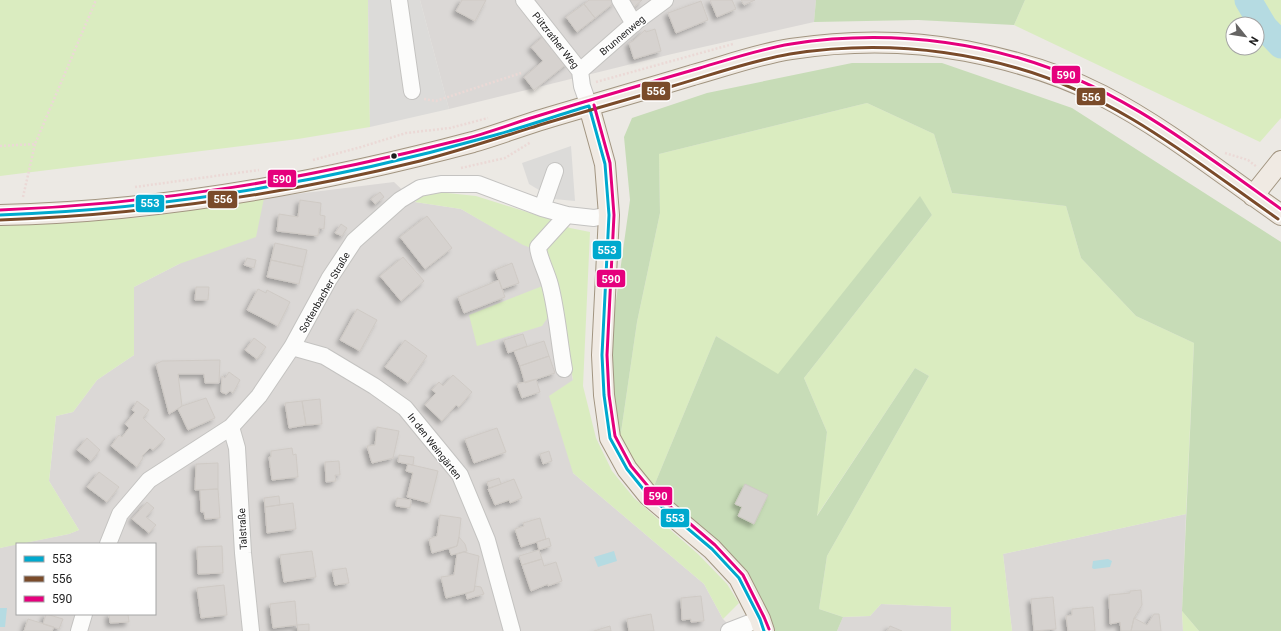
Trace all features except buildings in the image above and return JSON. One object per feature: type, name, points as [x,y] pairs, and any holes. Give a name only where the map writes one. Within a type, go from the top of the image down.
[{"type":"main road","points":[[0,215],[100,210],[166,204],[258,190],[475,141],[745,60],[788,50],[858,43],[927,45],[968,52],[1016,64],[1070,81],[1099,94],[1127,110],[1183,146],[1281,215]]},
{"type":"main road","points":[[589,106],[605,164],[609,215],[602,355],[604,395],[610,438],[626,469],[648,495],[712,549],[739,578],[762,625]]},
{"type":"main road","points":[[1253,196],[1281,161]]},
{"type":"street","points":[[399,0],[412,91]]},
{"type":"street","name":"Pützrather Weg","points":[[524,0],[580,71],[582,86],[589,106]]},
{"type":"street","points":[[620,0],[634,24]]},
{"type":"street","name":"Brunnenweg","points":[[580,71],[634,24],[665,0]]},
{"type":"street","points":[[542,208],[555,172]]},
{"type":"street","name":"Sottenbacher Straße","points":[[108,543],[120,514],[149,480],[231,427],[260,396],[292,347],[329,279],[354,241],[400,200],[420,188],[441,184],[478,184],[542,208],[594,218],[609,215]]},
{"type":"street","points":[[564,369],[551,287],[546,268],[538,253],[538,247],[568,214]]},
{"type":"street","name":"In den Weingärten","points":[[292,347],[324,356],[374,386],[405,408],[460,475],[487,540],[512,631]]},
{"type":"street","name":"Talstraße","points":[[231,427],[237,448],[243,553],[251,631]]},
{"type":"street","points":[[79,631],[84,615]]},
{"type":"street","points":[[729,631],[762,625]]},
{"type":"path","points":[[23,197],[35,144],[96,0]]},
{"type":"path","points":[[412,91],[423,99],[436,101],[521,73]]},
{"type":"path","points":[[0,146],[35,144]]},
{"type":"shaded area","points":[[368,0],[420,0],[449,109],[370,127]]},
{"type":"shaded area","points":[[420,0],[816,0],[814,22],[672,54],[449,109]]},
{"type":"shaded area","points":[[571,146],[575,201],[554,199],[529,184],[522,163]]},
{"type":"shaded area","points":[[394,182],[415,202],[461,209],[523,244],[542,252],[552,265],[573,381],[573,473],[704,584],[723,619],[735,631],[0,631],[0,548],[16,544],[16,615],[156,615],[156,543],[24,543],[69,534],[79,530],[49,481],[56,416],[73,412],[97,380],[134,355],[134,287],[179,264],[264,198]]},
{"type":"shaded area","points":[[1186,514],[1182,611],[1183,631],[1012,631],[1003,554]]},
{"type":"shaded area","points":[[881,604],[951,607],[951,631],[837,631],[843,617],[870,616]]},
{"type":"green space","points":[[0,0],[368,0],[370,127],[298,139],[0,176]]},
{"type":"green space","points":[[816,0],[1025,0],[1014,25],[918,20],[814,22]]},
{"type":"green space","points":[[1025,0],[1281,0],[1281,118],[1260,142],[1014,25]]},
{"type":"green space","points":[[852,63],[942,63],[1072,108],[1281,242],[1281,631],[1199,631],[1182,611],[1194,343],[1136,316],[1081,258],[1066,206],[952,193],[934,134],[867,103],[659,154],[660,213],[637,322],[620,439],[608,358],[630,200],[624,137],[632,118],[707,93]]},
{"type":"green space","points":[[867,103],[934,134],[952,193],[1066,206],[1081,258],[1136,316],[1194,343],[1186,514],[1003,554],[1012,631],[951,631],[951,607],[881,604],[870,616],[843,617],[819,609],[827,556],[929,376],[915,368],[816,517],[827,432],[804,378],[932,215],[920,197],[778,375],[716,336],[654,486],[633,464],[620,439],[637,322],[660,213],[659,154]]},
{"type":"green space","points":[[428,191],[476,196],[549,219],[570,228],[590,232],[583,386],[596,438],[612,471],[634,498],[698,554],[727,584],[739,603],[723,619],[704,584],[573,473],[549,396],[573,380],[552,265],[542,252],[523,245],[461,209],[415,202]]},
{"type":"green space","points":[[920,196],[932,215],[804,378],[827,432],[817,516],[915,368],[929,376],[827,556],[819,609],[843,617],[837,631],[770,631],[721,547],[654,486],[716,336],[778,374]]},
{"type":"green space","points":[[264,198],[256,237],[179,264],[134,287],[134,355],[97,380],[73,412],[56,416],[49,481],[79,530],[69,534],[25,543],[16,543],[16,545],[0,548],[0,226],[144,217]]},
{"type":"green space","points":[[545,285],[550,314],[542,326],[477,346],[469,315]]},
{"type":"green space","points":[[1182,611],[1199,631],[1183,631]]},
{"type":"water","points":[[614,551],[617,561],[598,567],[594,557]]},
{"type":"water","points":[[1108,559],[1112,561],[1110,567],[1092,568],[1093,561]]},
{"type":"water","points":[[0,608],[7,608],[5,627],[0,627]]},
{"type":"waterway","points":[[1248,0],[1264,27],[1281,45]]},
{"type":"transit line","name":"590","points":[[0,210],[59,207],[175,195],[289,178],[346,167],[471,137],[583,102],[768,49],[820,40],[849,38],[906,39],[963,45],[1019,58],[1055,70],[1090,85],[1156,122],[1219,164],[1281,209]]},
{"type":"transit line","name":"556","points":[[0,220],[159,208],[316,184],[436,157],[760,60],[790,54],[847,48],[904,49],[961,55],[1017,68],[1053,80],[1088,95],[1154,132],[1278,219]]},
{"type":"transit line","name":"590","points":[[594,105],[610,163],[614,215],[607,355],[609,395],[615,436],[631,466],[652,491],[715,545],[743,575],[769,629]]},
{"type":"transit line","name":"553","points":[[589,106],[605,164],[609,215],[602,355],[604,395],[610,438],[627,469],[648,495],[712,549],[739,578],[760,619],[764,631]]},
{"type":"transit line","name":"553","points":[[0,215],[124,207],[185,200],[307,180],[428,153],[501,133],[589,106]]}]
